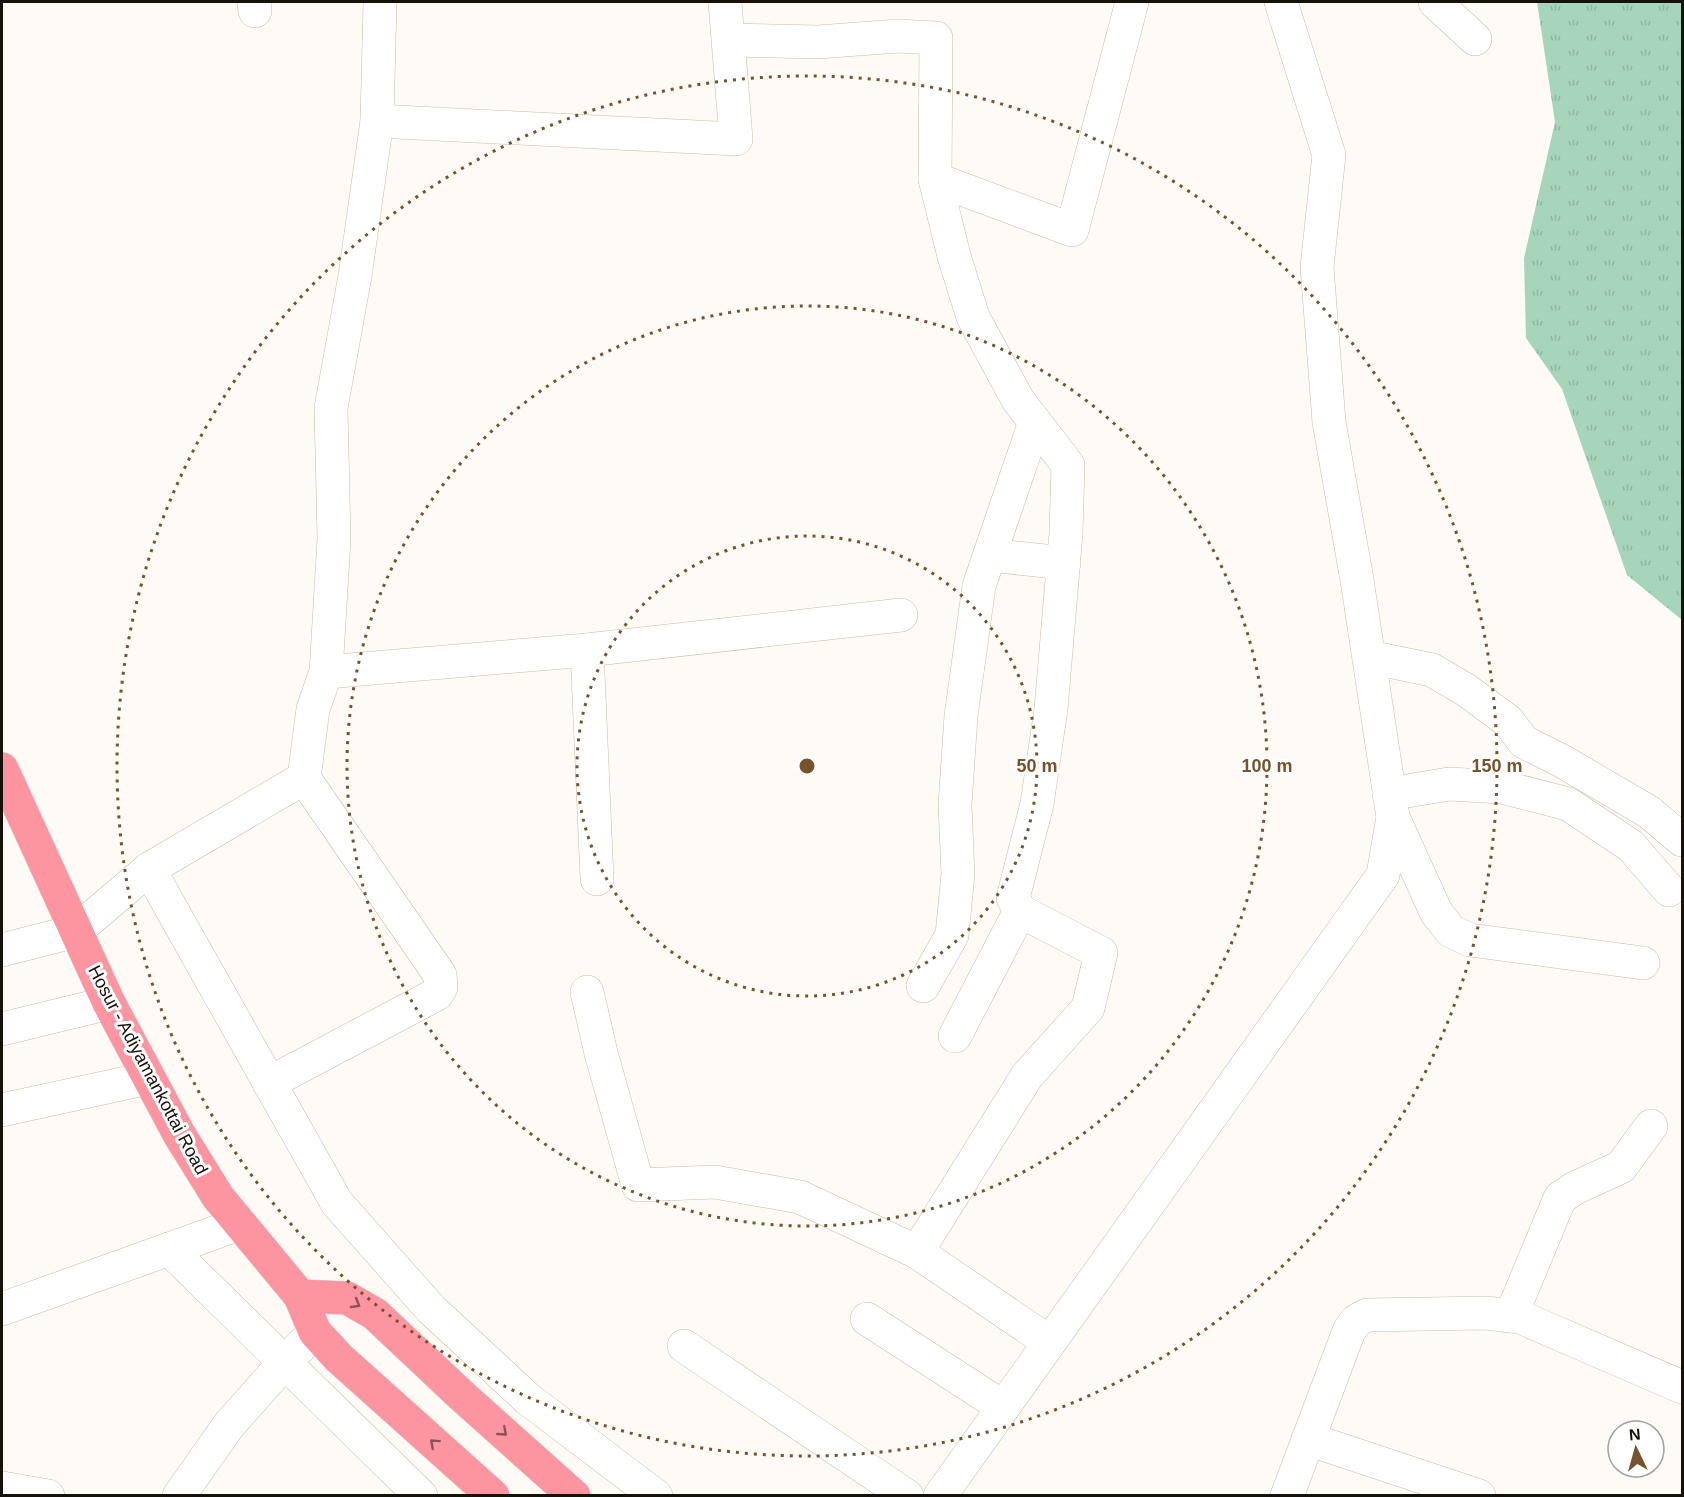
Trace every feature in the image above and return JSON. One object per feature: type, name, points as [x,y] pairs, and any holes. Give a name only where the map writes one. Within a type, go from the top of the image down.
[{"type":"highway","name":"Hosur - Adiyamankottai Road","points":[[2,770],[109,1003],[178,1134],[238,1224],[300,1296],[315,1332]]},
{"type":"highway","points":[[300,1296],[347,1298],[375,1314],[574,1496]]},
{"type":"highway","points":[[315,1332],[339,1358],[493,1496]]},
{"type":"street","points":[[269,1083],[437,994],[441,987],[440,975],[304,778],[313,709],[326,672],[334,539],[331,408],[355,276],[377,121],[380,2]]},
{"type":"street","points":[[377,121],[736,139],[725,2]]},
{"type":"street","points":[[935,179],[1072,230],[1131,2]]},
{"type":"street","points":[[1281,2],[1329,155],[1317,267],[1329,422],[1369,657],[1391,806],[1436,912],[1451,931],[1470,940],[1643,963]]},
{"type":"street","points":[[1435,2],[1475,39]]},
{"type":"street","points":[[729,40],[818,42],[898,36],[936,38],[935,179],[954,256],[973,317],[1018,400],[1068,465],[1064,563],[1051,709],[1038,804],[1013,898],[1020,911],[1101,953],[1088,1008],[1027,1077],[917,1252]]},
{"type":"street","points":[[923,986],[952,935],[958,874],[955,806],[961,716],[979,586],[1035,422]]},
{"type":"street","points":[[990,555],[1064,563]]},
{"type":"street","points":[[326,672],[587,650],[901,615]]},
{"type":"street","points":[[587,650],[597,879]]},
{"type":"street","points":[[1369,657],[1432,670],[1466,690],[1508,721],[1524,742],[1562,761],[1649,812],[1683,840]]},
{"type":"street","points":[[2,950],[76,931],[149,869],[304,778]]},
{"type":"street","points":[[1391,806],[1449,784],[1502,787],[1568,804],[1631,846],[1669,890]]},
{"type":"street","points":[[940,1496],[1383,875],[1391,806]]},
{"type":"street","points":[[149,869],[336,1203],[431,1309],[528,1399],[657,1496]]},
{"type":"street","points":[[955,1036],[1020,911]]},
{"type":"street","points":[[587,992],[601,1053],[638,1185],[715,1182],[800,1197],[917,1252],[1049,1342]]},
{"type":"street","points":[[2,1029],[109,1003]]},
{"type":"street","points":[[2,1110],[149,1078]]},
{"type":"street","points":[[1511,1316],[1560,1198],[1575,1188],[1621,1167],[1651,1126]]},
{"type":"street","points":[[2,1309],[238,1224]]},
{"type":"street","points":[[169,1249],[421,1496]]},
{"type":"street","points":[[399,1338],[431,1309]]},
{"type":"street","points":[[1287,1496],[1349,1331],[1356,1321],[1367,1315],[1486,1313],[1520,1317],[1683,1387]]},
{"type":"street","points":[[867,1319],[1003,1407]]},
{"type":"street","points":[[179,1496],[229,1425],[315,1332]]},
{"type":"street","points":[[684,1347],[907,1496]]},
{"type":"street","points":[[1308,1439],[1479,1496]]},
{"type":"street","points":[[2,1488],[48,1496]]},
{"type":"green space","points":[[1537,2],[1682,2],[1682,620],[1627,575],[1562,389],[1526,338],[1524,258],[1555,122]]}]
